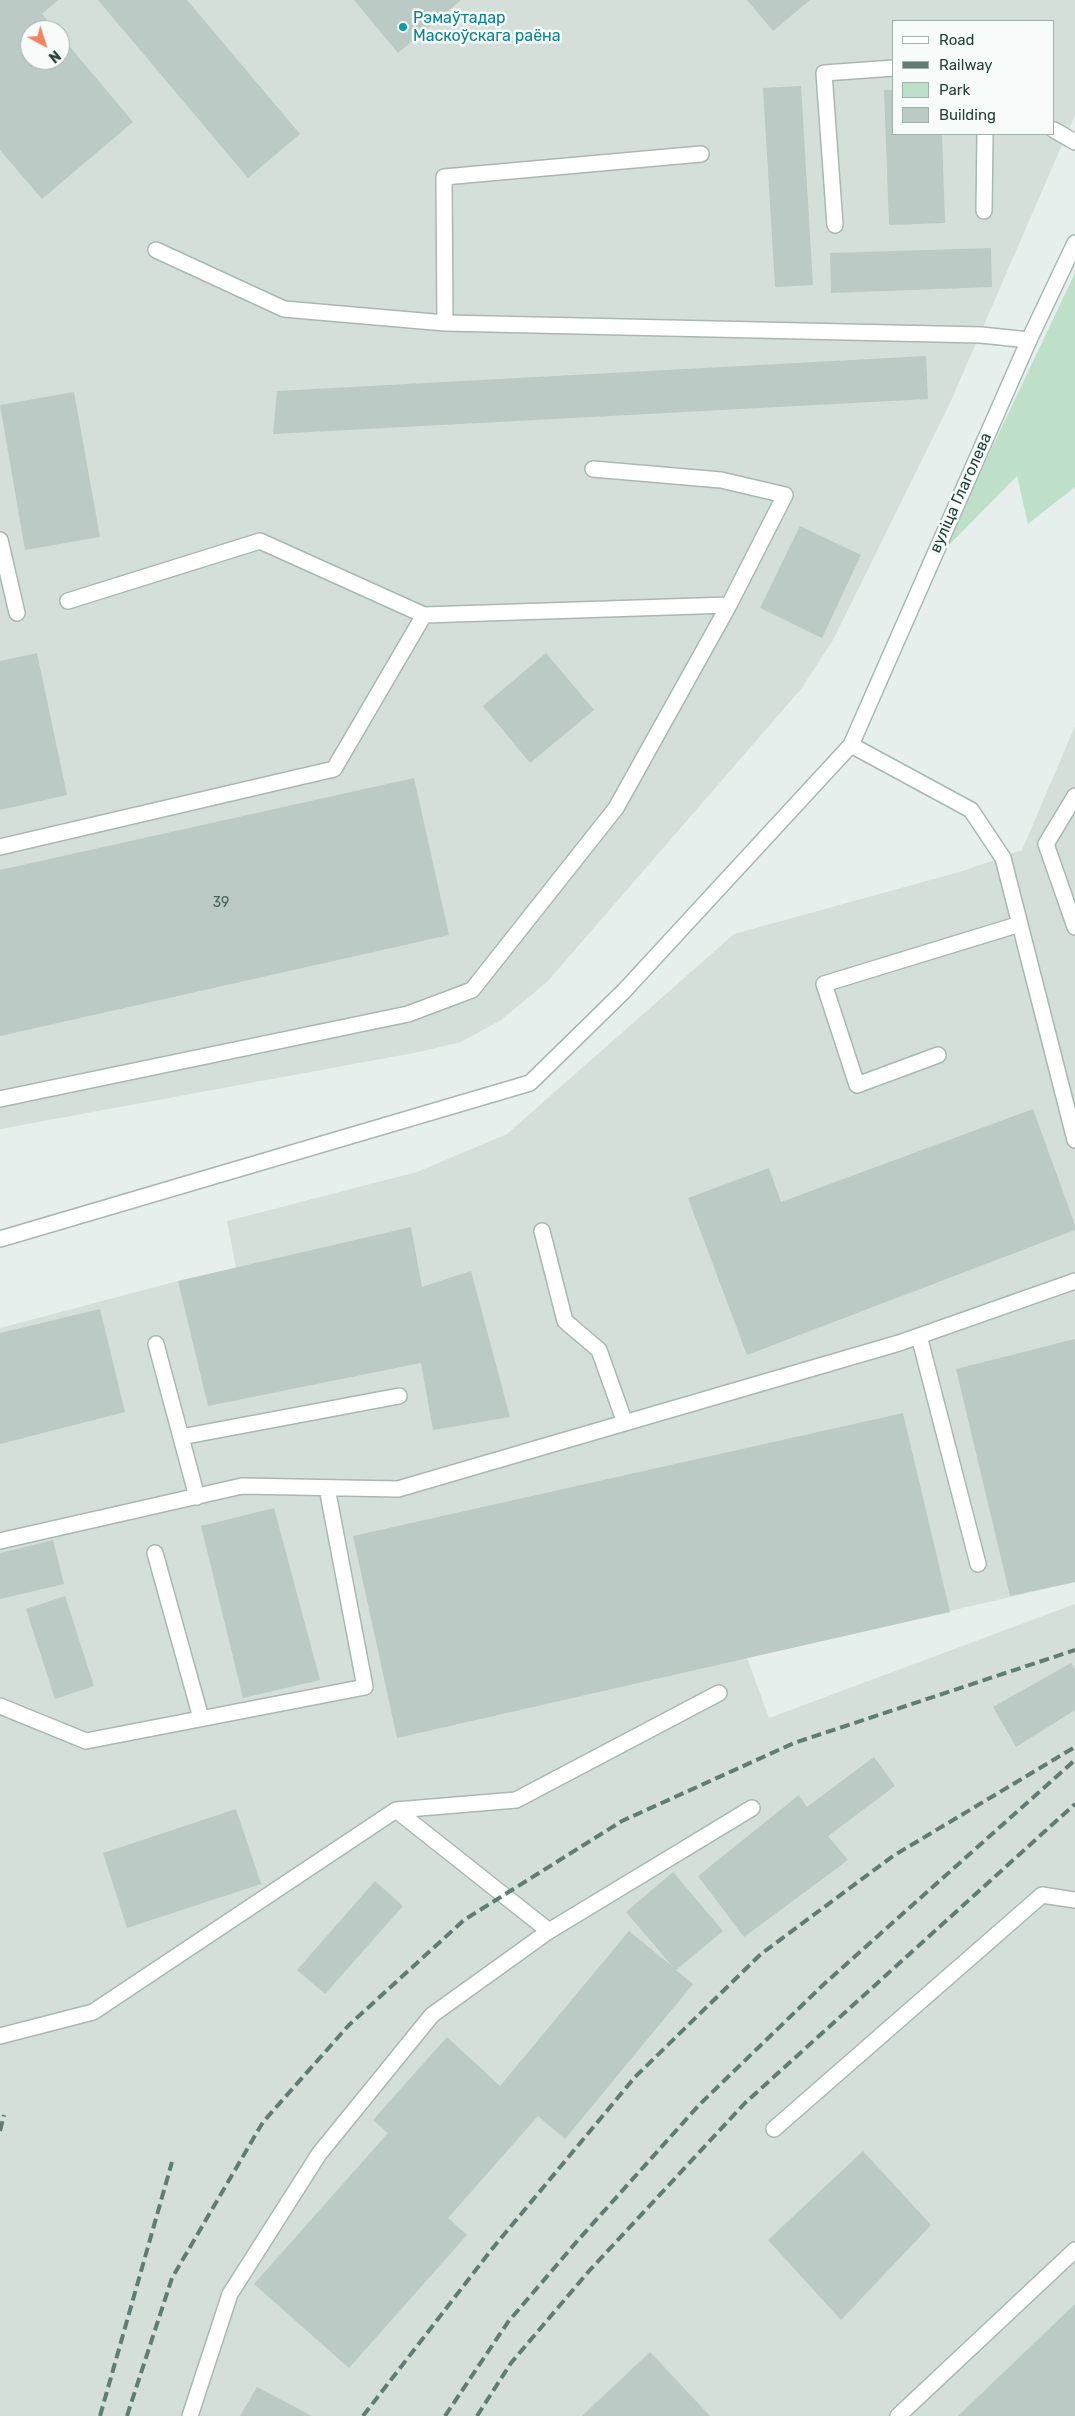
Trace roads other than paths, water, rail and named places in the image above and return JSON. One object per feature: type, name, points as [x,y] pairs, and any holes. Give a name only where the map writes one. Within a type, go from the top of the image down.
[{"type":"street","points":[[835,225],[824,73],[892,68]]},
{"type":"street","points":[[1055,131],[1075,142]]},
{"type":"street","points":[[984,135],[984,211]]},
{"type":"street","points":[[445,323],[444,177],[701,154]]},
{"type":"street","name":"вуліца Глаголева","points":[[0,1239],[530,1083],[624,991],[851,745],[1029,340],[1075,243]]},
{"type":"street","points":[[156,250],[284,309],[445,323],[980,336],[1029,340]]},
{"type":"street","points":[[0,1099],[408,1014],[472,990],[616,808],[730,605],[786,495],[721,480],[593,469]]},
{"type":"street","points":[[0,540],[17,612]]},
{"type":"street","points":[[68,601],[260,541],[424,615],[730,605]]},
{"type":"street","points":[[0,847],[334,769],[424,615]]},
{"type":"street","points":[[851,745],[971,810],[1003,858],[1075,1140]]},
{"type":"street","points":[[1075,796],[1046,844],[1075,927]]},
{"type":"street","points":[[938,1055],[857,1085],[824,984],[1020,924]]},
{"type":"street","points":[[542,1231],[566,1321],[599,1350],[626,1423]]},
{"type":"street","points":[[0,1540],[242,1486],[398,1489],[919,1336],[1075,1281]]},
{"type":"street","points":[[919,1336],[978,1564]]},
{"type":"street","points":[[156,1344],[197,1497]]},
{"type":"street","points":[[181,1437],[399,1396]]},
{"type":"street","points":[[0,1706],[86,1741],[365,1687],[327,1488]]},
{"type":"street","points":[[155,1553],[201,1718]]},
{"type":"street","points":[[0,2036],[93,2012],[396,1810],[516,1800],[719,1693]]},
{"type":"street","points":[[190,2416],[230,2294],[319,2154],[432,2015],[549,1931],[752,1808]]},
{"type":"street","points":[[396,1810],[549,1931]]},
{"type":"street","points":[[774,2129],[1042,1895],[1075,1900]]},
{"type":"street","points":[[898,2416],[1075,2250]]},
{"type":"railway","points":[[127,2416],[172,2278],[263,2122],[349,2025],[464,1920],[622,1821],[794,1743],[1075,1650]]},
{"type":"railway","points":[[363,2416],[492,2249],[635,2077],[761,1954],[893,1856],[1075,1747]]},
{"type":"railway","points":[[445,2416],[508,2322],[579,2239],[699,2105],[824,1984],[1075,1760]]},
{"type":"railway","points":[[477,2416],[511,2363],[589,2271],[745,2103],[1075,1804]]},
{"type":"railway","points":[[0,2131],[4,2115]]},
{"type":"railway","points":[[100,2416],[172,2162]]},
{"type":"place","name":"Рэмаўтадар Маскоўскага раёна","points":[[403,27]]}]
